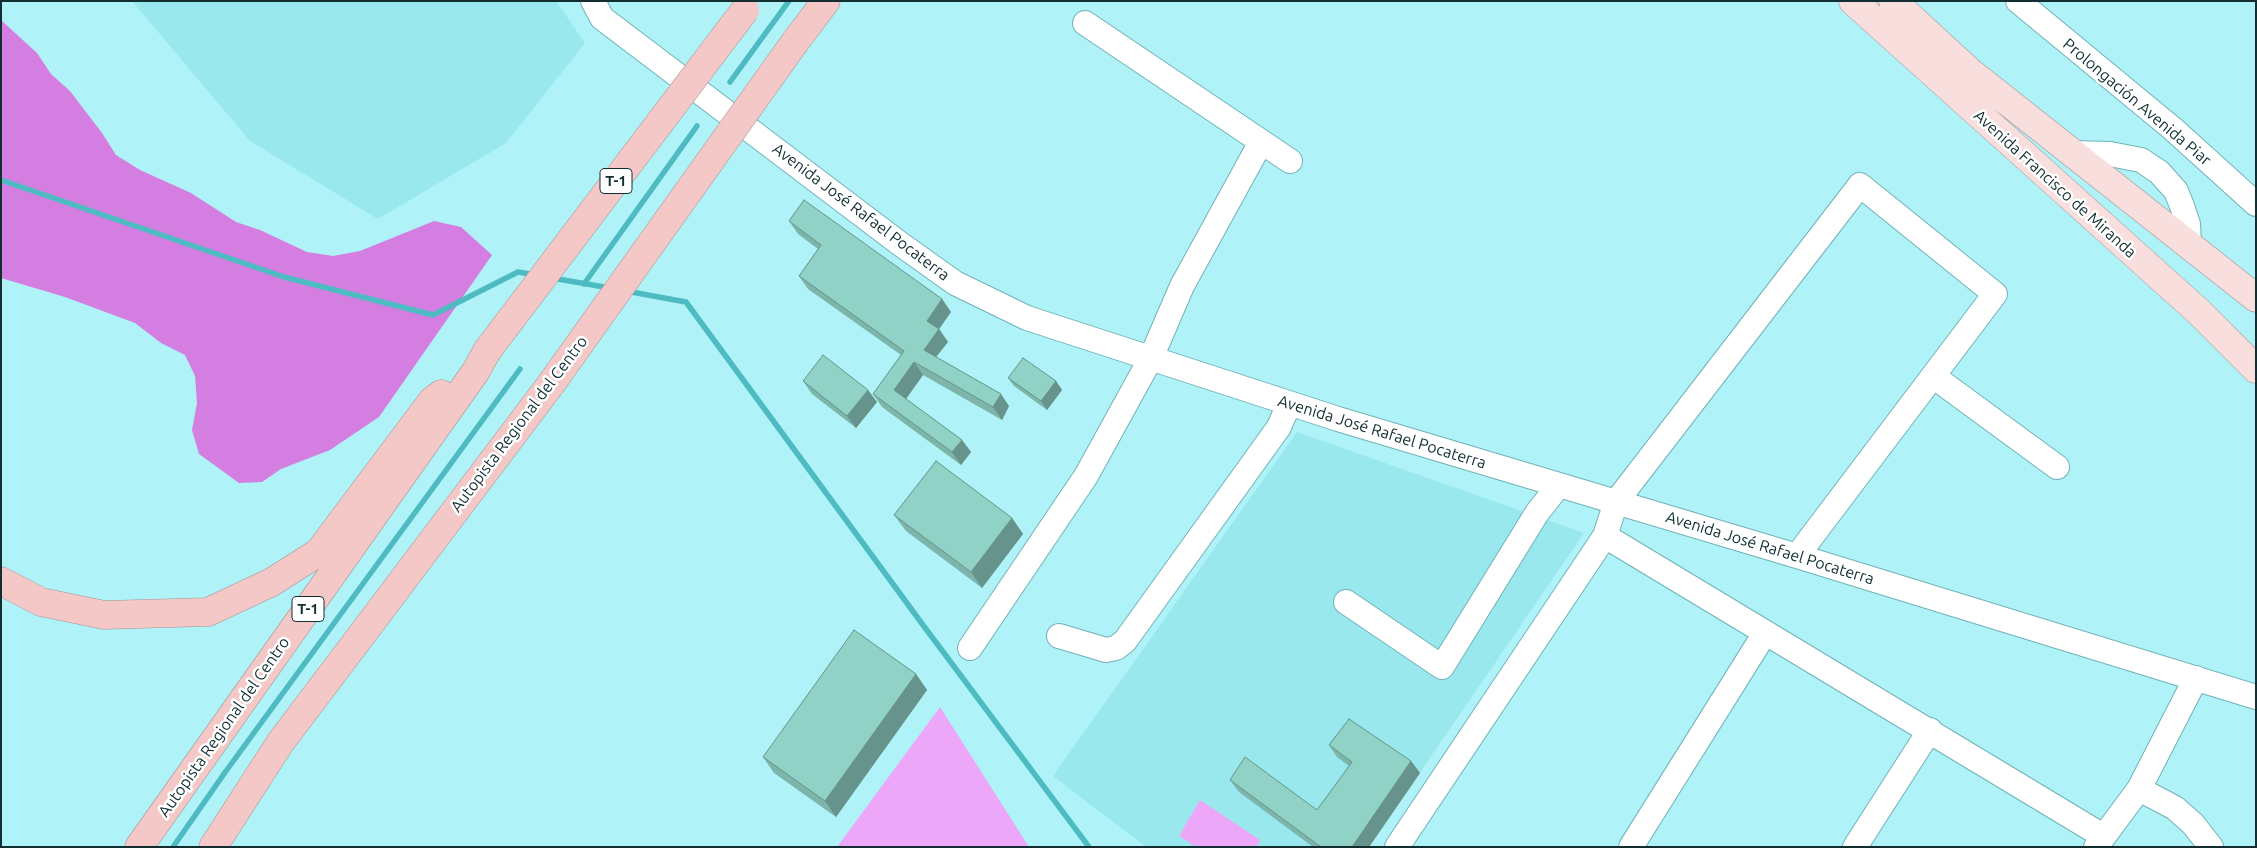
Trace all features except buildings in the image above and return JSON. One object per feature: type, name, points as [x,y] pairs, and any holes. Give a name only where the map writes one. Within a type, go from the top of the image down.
[{"type":"highway","name":"Autopista Regional del Centro","points":[[213,847],[280,744],[552,384],[826,1]]},
{"type":"highway","name":"Autopista Regional del Centro","points":[[139,847],[482,361],[748,6]]},
{"type":"highway","points":[[1,581],[41,602],[104,615],[208,612],[272,582],[319,552],[432,401],[482,361]]},
{"type":"main road","name":"Avenida Francisco de Miranda","points":[[1853,1],[2199,312],[2256,369]]},
{"type":"main road","name":"Avenida Francisco de Miranda","points":[[1893,1],[1970,72],[2256,298]]},
{"type":"street","name":"Avenida José Rafael Pocaterra","points":[[593,1],[602,18],[899,243],[955,283],[1027,318],[1289,404],[1796,556],[2256,697]]},
{"type":"street","name":"Prolongación Avenida Piar","points":[[2018,1],[2173,129],[2256,204]]},
{"type":"street","points":[[1085,24],[1290,161]]},
{"type":"street","points":[[970,648],[1086,476],[1151,358],[1182,286],[1261,142]]},
{"type":"street","points":[[2071,153],[2110,154],[2141,160],[2159,172],[2176,191],[2188,224],[2189,245]]},
{"type":"street","points":[[1397,847],[1605,536],[1616,502],[1860,185],[1995,294],[1796,556]]},
{"type":"street","points":[[2229,276],[2256,293]]},
{"type":"street","points":[[1933,376],[2057,467]]},
{"type":"street","points":[[1059,636],[1106,650],[1116,648],[1125,641],[1278,427],[1289,404]]},
{"type":"street","points":[[1346,602],[1442,667],[1537,513],[1559,485]]},
{"type":"street","points":[[1605,536],[1930,730],[2099,841],[2139,789],[2196,678]]},
{"type":"street","points":[[1631,847],[1765,633]]},
{"type":"street","points":[[1855,847],[1930,730]]},
{"type":"street","points":[[2139,789],[2175,808],[2193,824],[2211,847]]},
{"type":"shaded area","points":[[132,1],[556,1],[585,43],[506,143],[378,219],[250,141]]},
{"type":"shaded area","points":[[1,20],[37,53],[51,74],[70,91],[116,155],[140,170],[191,193],[236,222],[260,230],[307,252],[333,256],[360,251],[434,221],[461,227],[492,255],[379,417],[330,450],[281,469],[262,482],[239,483],[199,454],[192,430],[197,403],[195,376],[185,355],[161,343],[135,323],[65,297],[1,278]]},
{"type":"shaded area","points":[[1297,432],[1584,533],[1369,847],[1146,847],[1053,776]]},
{"type":"shaded area","points":[[940,707],[1029,847],[837,847]]},
{"type":"shaded area","points":[[1200,800],[1260,840],[1256,847],[1196,847],[1179,836]]},
{"type":"waterway","points":[[730,82],[789,1]]},
{"type":"waterway","points":[[584,284],[697,126]]},
{"type":"waterway","points":[[1,180],[284,277],[433,315],[518,272],[536,275]]},
{"type":"waterway","points":[[552,278],[610,288]]},
{"type":"waterway","points":[[626,291],[686,302],[1089,847]]},
{"type":"waterway","points":[[173,847],[226,771],[520,369]]}]
